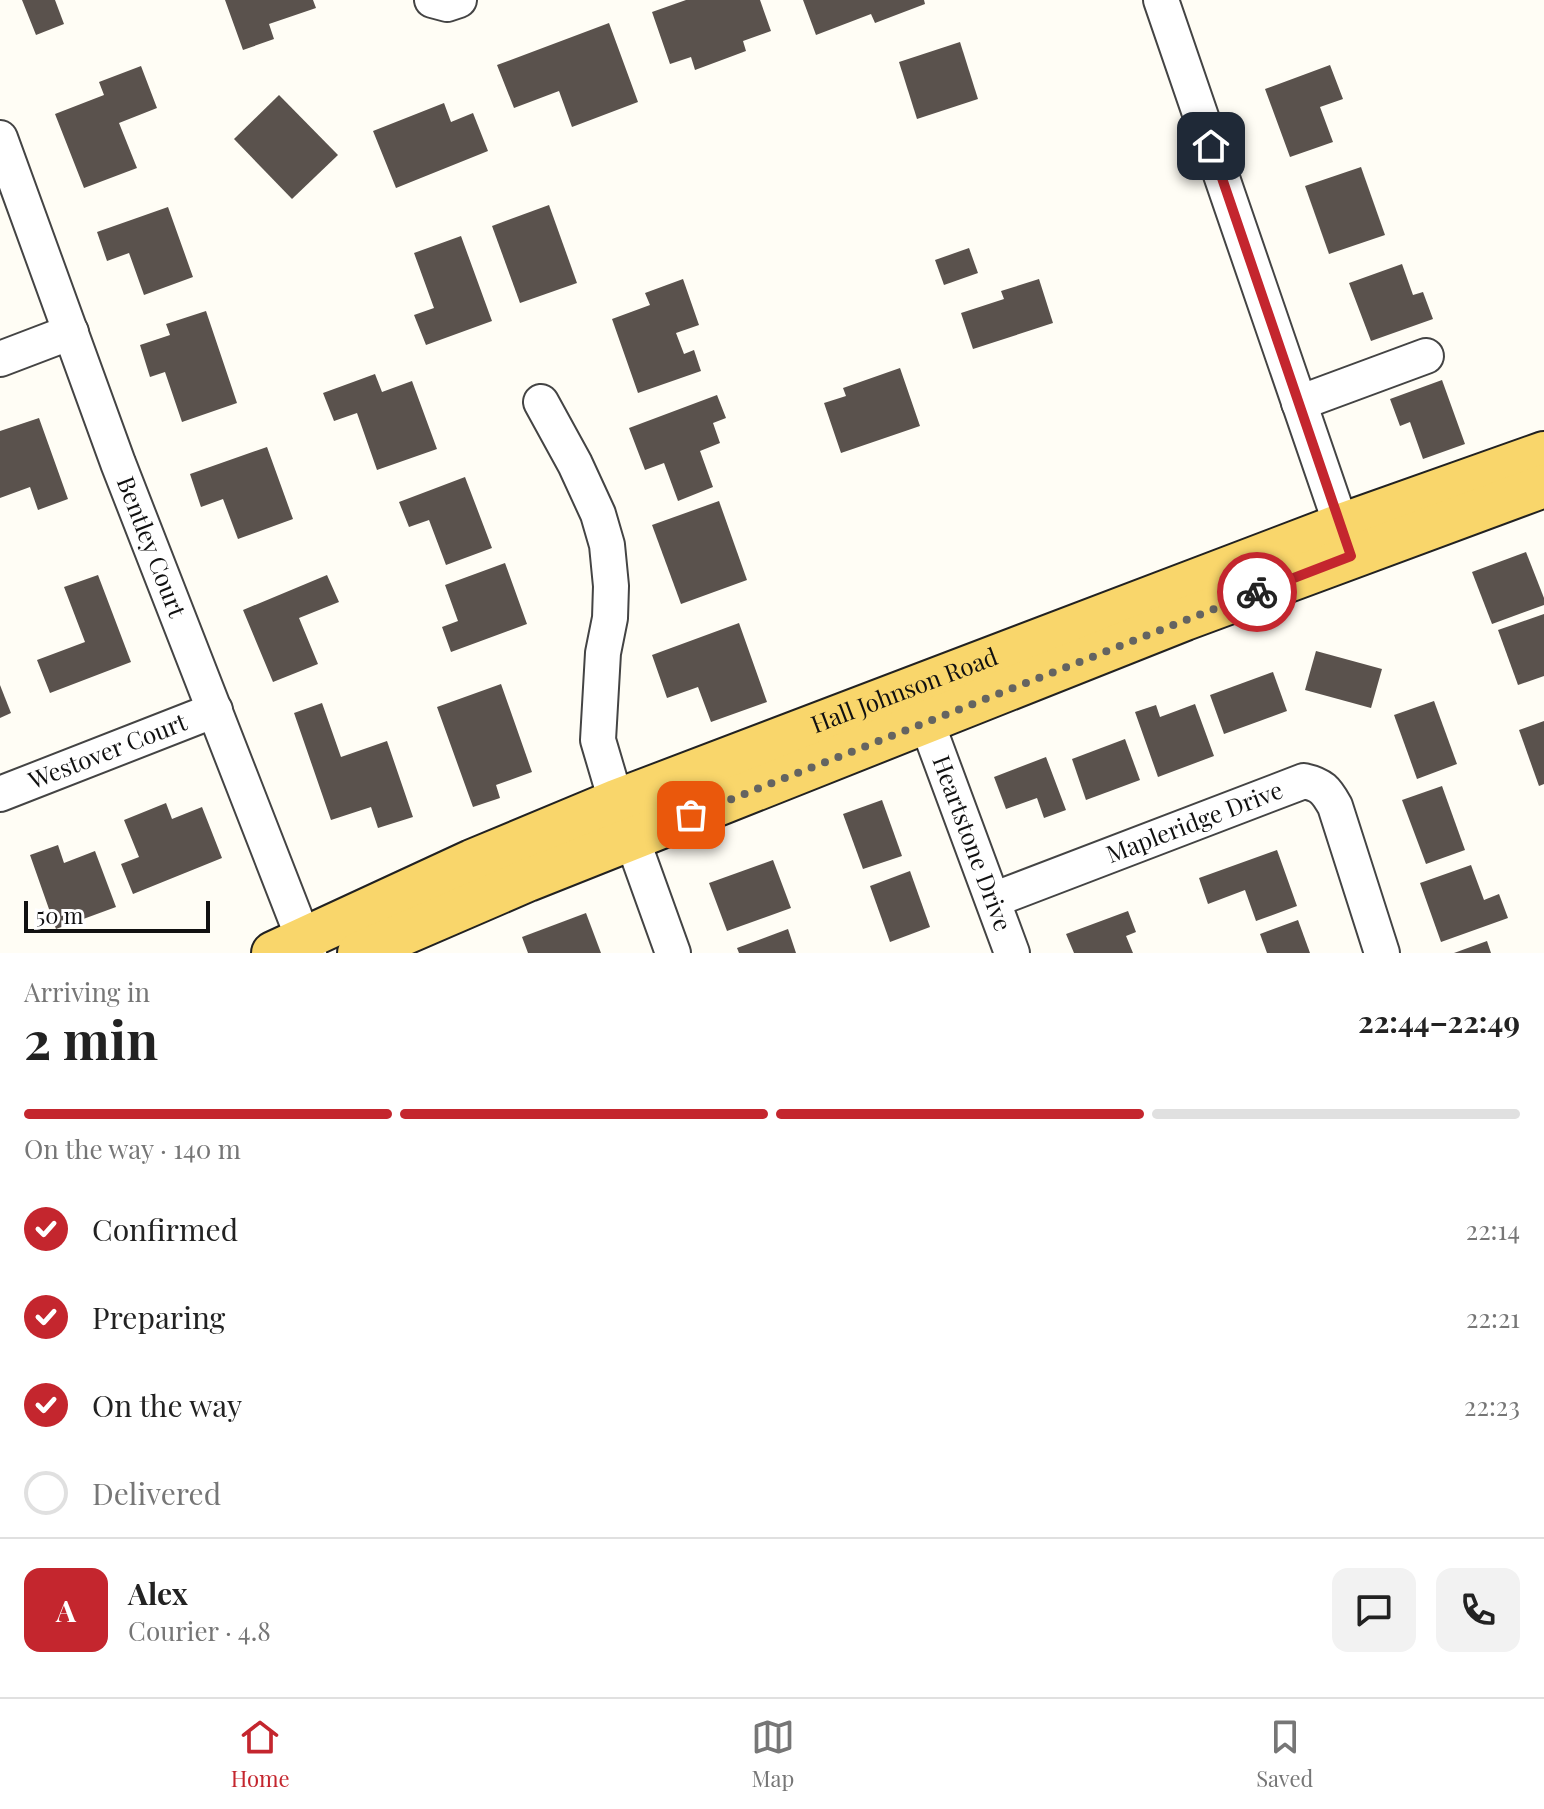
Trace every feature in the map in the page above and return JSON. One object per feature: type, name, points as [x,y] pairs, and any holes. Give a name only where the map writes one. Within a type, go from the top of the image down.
[{"type":"main road","name":"Hall Johnson Road","points":[[296,948],[472,861],[616,801],[1185,619],[1346,541],[1544,453]]},
{"type":"main road","name":"Hall Johnson Road","points":[[1346,541],[1544,486]]},
{"type":"main road","name":"Hall Johnson Road","points":[[359,953],[632,839],[920,704]]},
{"type":"street","points":[[432,0],[447,4],[459,0]]},
{"type":"street","points":[[1161,0],[1346,541]]},
{"type":"street","name":"Bentley Court","points":[[0,138],[118,463],[215,710],[296,948]]},
{"type":"street","points":[[0,359],[71,332]]},
{"type":"street","points":[[1299,403],[1426,356]]},
{"type":"street","points":[[541,402],[575,464],[598,514],[607,545],[610,618],[603,653],[598,740],[616,801],[673,953]]},
{"type":"street","name":"Heartstone Drive","points":[[920,704],[1012,953]]},
{"type":"street","name":"Westover Court","points":[[0,794],[215,710]]},
{"type":"street","name":"Mapleridge Drive","points":[[993,900],[1304,781],[1317,784],[1326,791],[1335,806],[1382,953]]},
{"type":"building","points":[[22,0],[55,0],[64,24],[36,35]]},
{"type":"building","points":[[225,0],[313,0],[316,8],[269,24],[274,39],[243,50]]},
{"type":"building","points":[[686,0],[760,0],[771,31],[743,41],[746,51],[695,70],[691,57],[670,64],[652,12]]},
{"type":"building","points":[[803,0],[924,0],[925,4],[875,23],[871,14],[816,35]]},
{"type":"building","points":[[609,23],[638,102],[572,127],[559,91],[514,108],[497,65]]},
{"type":"building","points":[[960,42],[978,99],[917,119],[899,62]]},
{"type":"building","points":[[1330,65],[1343,99],[1320,107],[1333,142],[1290,157],[1265,89]]},
{"type":"building","points":[[141,66],[157,108],[119,123],[137,168],[84,188],[55,114],[104,95],[99,82]]},
{"type":"building","points":[[279,95],[338,155],[292,199],[234,139]]},
{"type":"building","points":[[444,103],[451,122],[473,113],[488,151],[396,188],[373,131]]},
{"type":"building","points":[[1361,167],[1385,235],[1329,254],[1305,186]]},
{"type":"building","points":[[549,205],[577,283],[520,303],[492,226]]},
{"type":"building","points":[[168,207],[193,277],[144,295],[129,253],[107,261],[97,232]]},
{"type":"building","points":[[461,236],[492,321],[426,345],[414,315],[434,308],[414,253]]},
{"type":"building","points":[[969,248],[978,273],[944,285],[935,260]]},
{"type":"building","points":[[1402,264],[1413,295],[1423,292],[1433,319],[1371,341],[1349,283]]},
{"type":"building","points":[[683,279],[699,325],[676,333],[684,354],[694,350],[701,371],[638,393],[612,319],[650,305],[645,293]]},
{"type":"building","points":[[1039,279],[1053,323],[973,349],[961,313],[1004,299],[1001,291]]},
{"type":"building","points":[[206,311],[237,403],[182,422],[165,372],[150,377],[140,345],[170,335],[166,324]]},
{"type":"building","points":[[900,368],[920,426],[841,453],[824,403],[846,396],[843,388]]},
{"type":"building","points":[[375,374],[382,392],[412,381],[437,449],[377,470],[357,413],[334,421],[323,393]]},
{"type":"building","points":[[1442,380],[1465,444],[1423,459],[1410,422],[1400,426],[1390,399]]},
{"type":"building","points":[[717,395],[726,418],[713,423],[720,443],[700,451],[713,487],[678,501],[664,463],[645,470],[629,428]]},
{"type":"building","points":[[39,418],[68,499],[38,510],[30,487],[0,498],[0,431]]},
{"type":"building","points":[[267,447],[293,519],[238,539],[223,499],[201,507],[190,474]]},
{"type":"building","points":[[465,477],[492,548],[446,565],[429,520],[409,527],[399,502]]},
{"type":"building","points":[[719,501],[747,580],[681,604],[652,525]]},
{"type":"building","points":[[1526,552],[1544,605],[1492,624],[1472,572]]},
{"type":"building","points":[[505,563],[527,624],[451,652],[442,627],[458,621],[445,585]]},
{"type":"building","points":[[98,575],[131,662],[50,693],[37,660],[85,642],[64,587]]},
{"type":"building","points":[[327,575],[339,602],[299,618],[318,664],[273,682],[243,610]]},
{"type":"building","points":[[1544,614],[1544,676],[1518,685],[1498,630]]},
{"type":"building","points":[[739,623],[767,702],[711,722],[698,687],[667,698],[652,655]]},
{"type":"building","points":[[1316,651],[1382,669],[1371,708],[1305,690]]},
{"type":"building","points":[[1273,672],[1287,711],[1224,734],[1210,695]]},
{"type":"building","points":[[501,684],[532,772],[496,785],[500,798],[473,807],[437,707]]},
{"type":"building","points":[[0,685],[11,713],[0,718]]},
{"type":"building","points":[[1434,701],[1457,764],[1417,779],[1394,715]]},
{"type":"building","points":[[322,703],[341,757],[387,741],[413,817],[378,828],[371,807],[331,820],[294,713]]},
{"type":"building","points":[[1195,704],[1214,756],[1158,777],[1135,712],[1156,705],[1160,717]]},
{"type":"building","points":[[1544,721],[1544,784],[1539,786],[1519,730]]},
{"type":"building","points":[[1125,739],[1140,780],[1086,800],[1072,759]]},
{"type":"building","points":[[1046,757],[1066,810],[1044,818],[1037,798],[1006,809],[994,777]]},
{"type":"building","points":[[1442,786],[1465,850],[1426,864],[1402,800]]},
{"type":"building","points":[[882,800],[902,856],[863,869],[843,814]]},
{"type":"building","points":[[166,803],[172,819],[202,807],[222,858],[133,894],[121,864],[139,857],[124,820]]},
{"type":"building","points":[[58,845],[64,863],[95,851],[116,907],[56,929],[30,855]]},
{"type":"building","points":[[1277,850],[1297,906],[1256,921],[1245,890],[1208,904],[1199,878]]},
{"type":"building","points":[[773,860],[791,908],[727,931],[709,883]]},
{"type":"building","points":[[1471,865],[1484,900],[1499,894],[1508,918],[1441,942],[1420,883]]},
{"type":"building","points":[[910,871],[930,927],[890,942],[870,886]]},
{"type":"building","points":[[1128,911],[1136,932],[1126,936],[1133,953],[1074,953],[1066,934]]},
{"type":"building","points":[[586,913],[601,953],[528,953],[522,937]]},
{"type":"building","points":[[1298,920],[1310,953],[1267,953],[1260,934]]},
{"type":"building","points":[[788,929],[796,953],[739,953],[737,948]]},
{"type":"building","points":[[1487,941],[1491,953],[1454,953]]},
{"type":"way so far","points":[[691,815],[1257,592]]},
{"type":"route","points":[[1211,146],[1351,556],[1257,592]]}]
